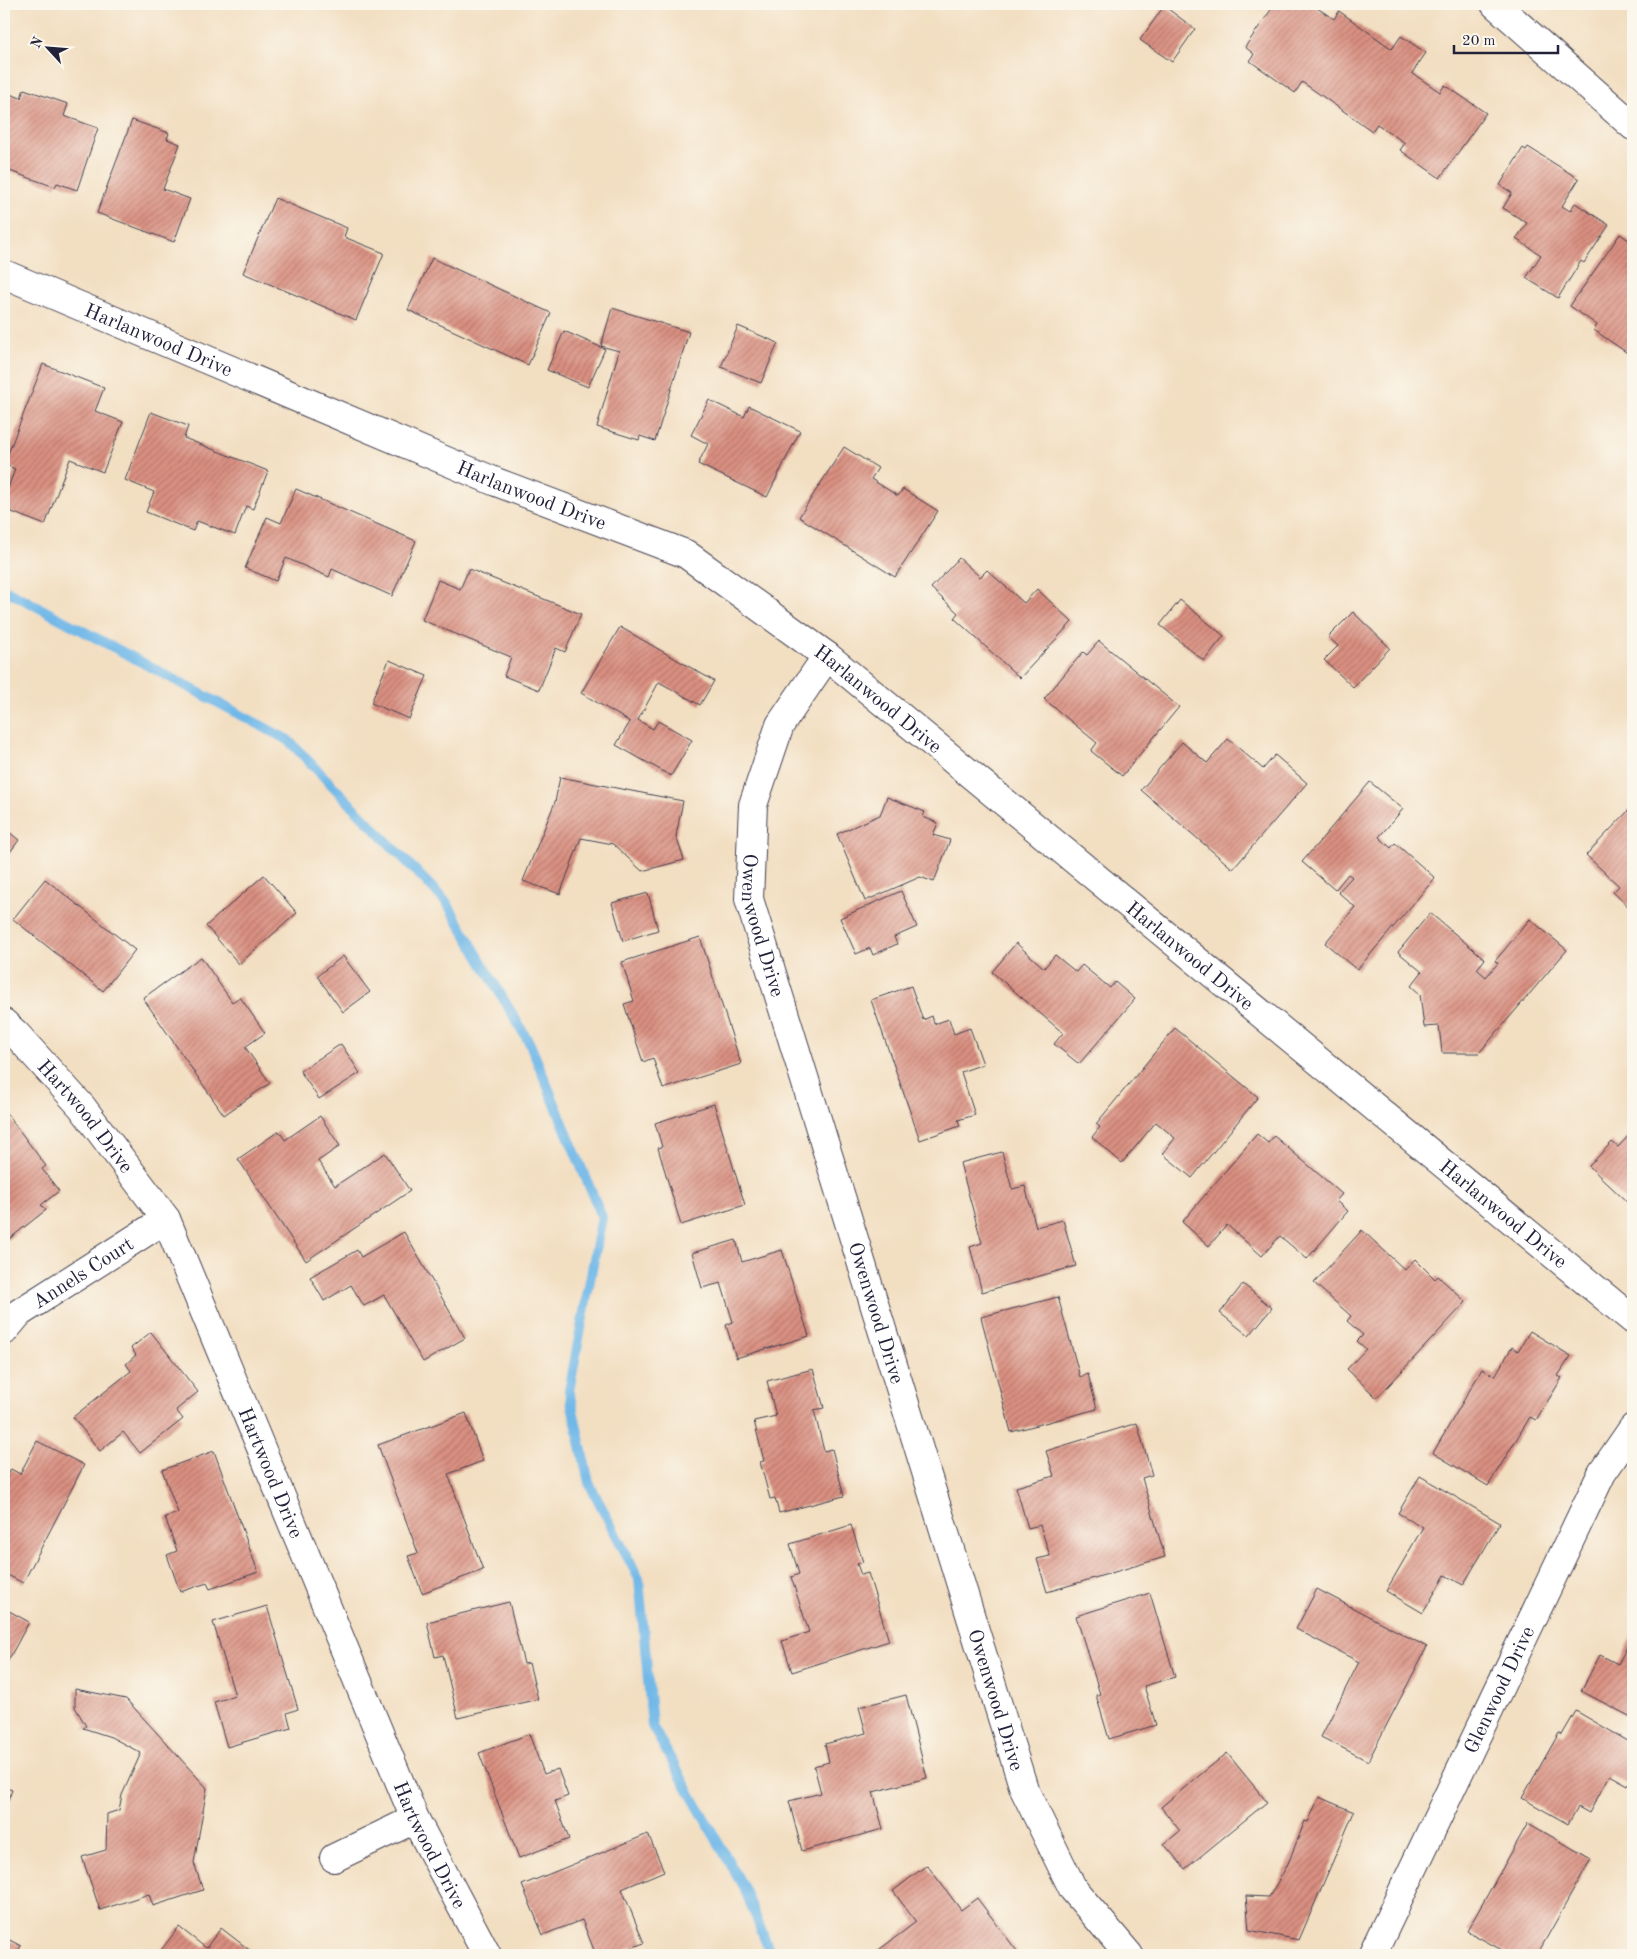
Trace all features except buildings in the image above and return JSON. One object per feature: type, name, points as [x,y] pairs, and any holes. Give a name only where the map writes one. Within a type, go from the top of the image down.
[{"type":"street","points":[[1495,4],[1633,126]]},
{"type":"street","name":"Harlanwood Drive","points":[[4,274],[496,482],[686,554],[827,656],[1633,1320]]},
{"type":"street","name":"Owenwood Drive","points":[[827,656],[780,725],[753,805],[749,899],[1024,1790],[1073,1889],[1129,1955]]},
{"type":"street","name":"Hartwood Drive","points":[[4,1023],[82,1108],[166,1218],[415,1819],[487,1955]]},
{"type":"street","name":"Annels Court","points":[[4,1331],[19,1313],[166,1218]]},
{"type":"street","name":"Glenwood Drive","points":[[1372,1955],[1602,1473],[1633,1428]]},
{"type":"street","points":[[334,1858],[415,1819]]},
{"type":"waterway","points":[[4,589],[288,740],[447,903],[530,1044],[602,1217],[569,1391],[589,1483],[639,1579],[652,1726],[745,1890],[771,1955]]}]
